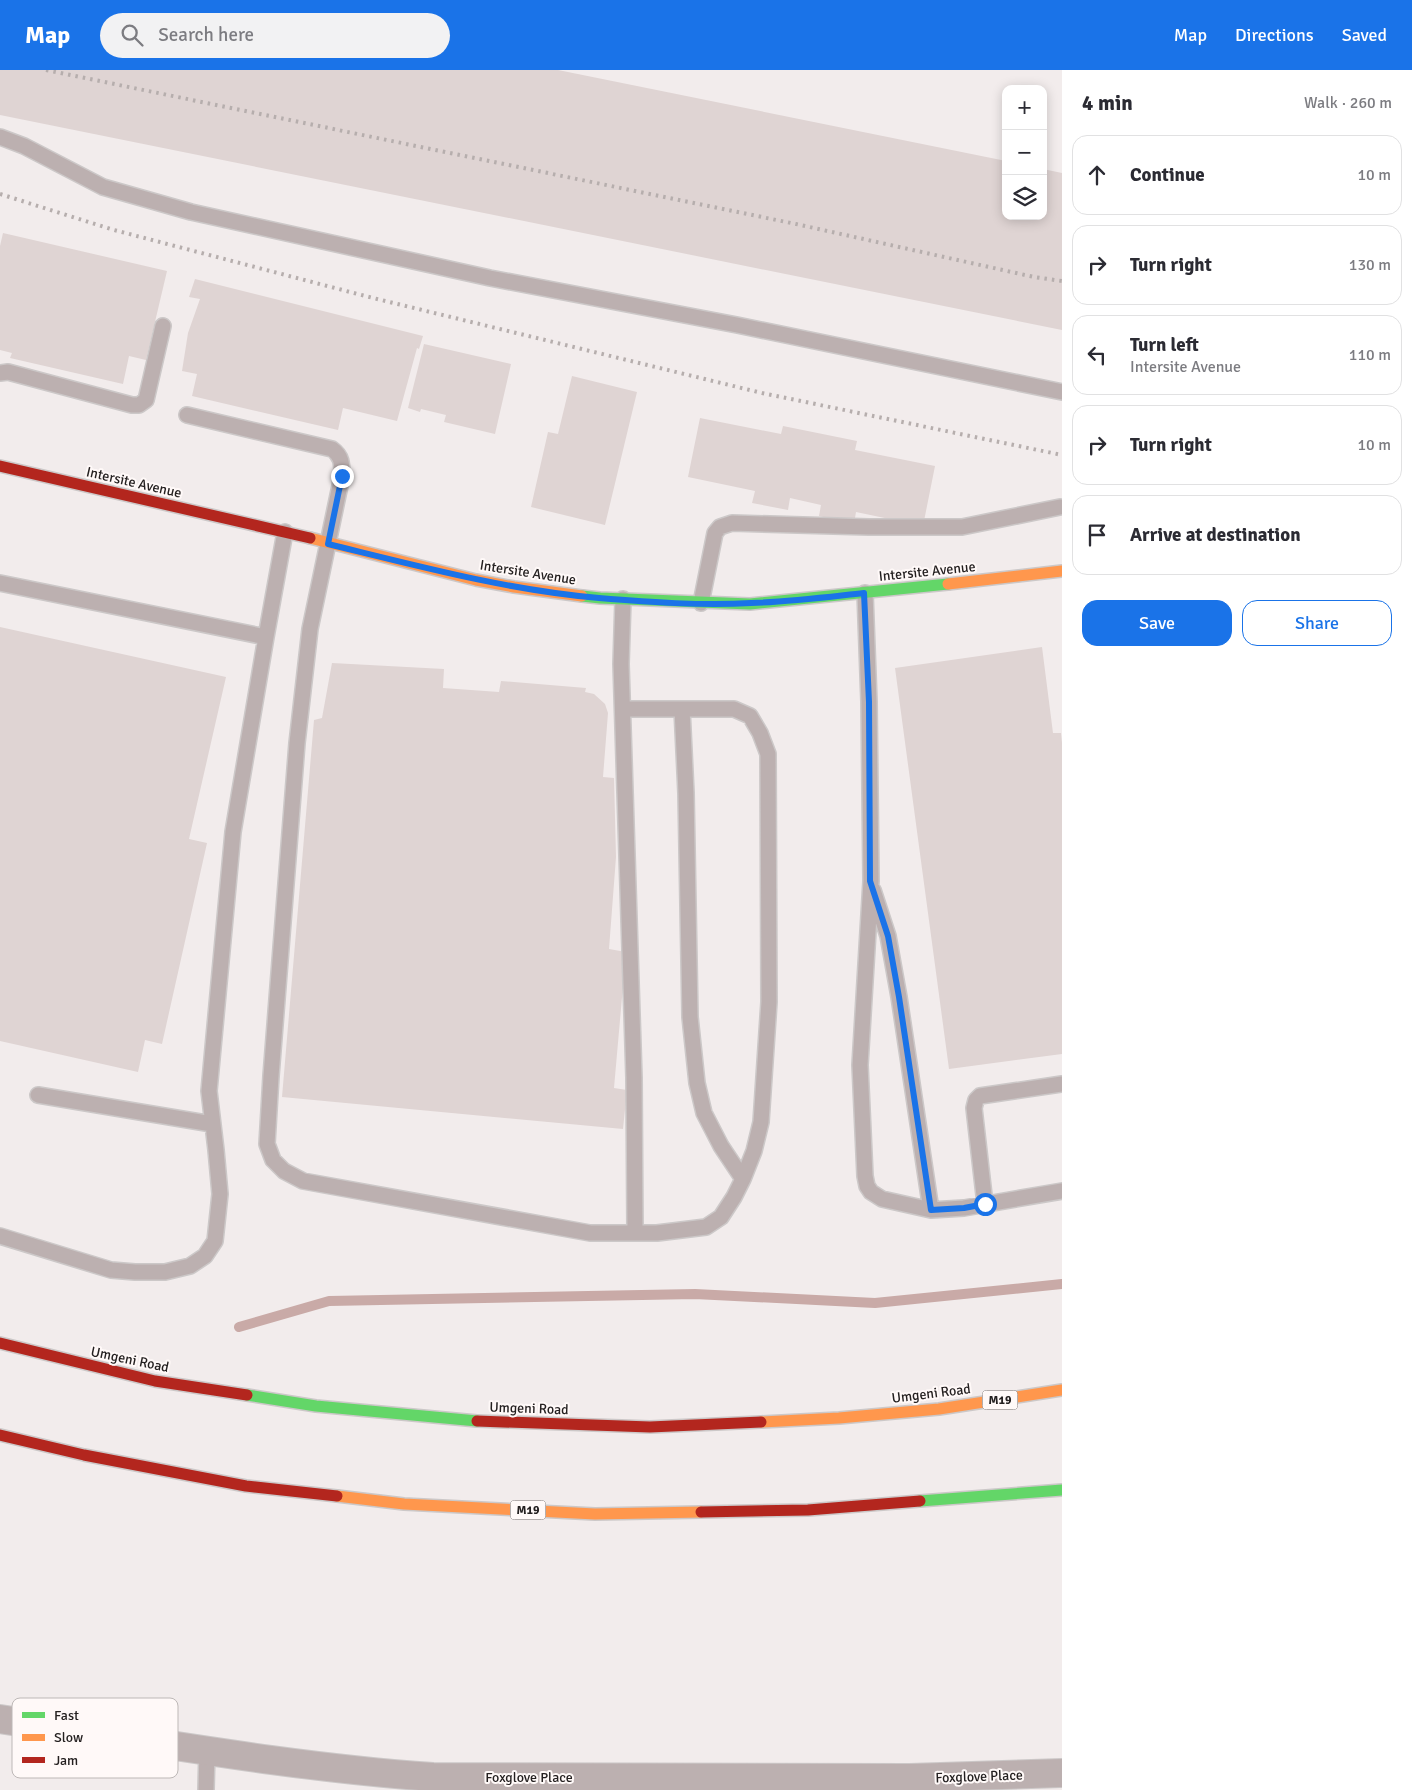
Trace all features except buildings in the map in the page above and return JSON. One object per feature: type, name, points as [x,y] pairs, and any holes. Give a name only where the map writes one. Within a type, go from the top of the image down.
[{"type":"main road","name":"Intersite Avenue","points":[[0,466],[285,532],[433,570],[514,587],[600,598],[750,604],[1062,571]]},
{"type":"main road","name":"Umgeni Road","points":[[0,1343],[155,1381],[316,1406],[480,1421],[650,1427],[838,1418],[939,1409],[1062,1390]]},
{"type":"main road","points":[[939,1409],[1062,1382]]},
{"type":"main road","name":"M19","points":[[0,1435],[84,1455],[246,1486],[413,1505],[595,1514],[799,1510],[1062,1490]]},
{"type":"street","name":"Foxglove Place","points":[[178,1746],[378,1773],[433,1777],[910,1784],[1062,1773]]},
{"type":"lane","points":[[0,137],[24,146],[103,187],[191,212],[490,278],[738,325],[1062,392]]},
{"type":"lane","points":[[0,373],[8,372],[132,405],[139,405],[146,400],[162,326]]},
{"type":"lane","points":[[187,415],[332,449],[338,453],[342,461],[342,476],[310,629],[297,753],[270,1076],[267,1144],[273,1160],[284,1171],[303,1181],[590,1233],[657,1233],[706,1227],[721,1217],[743,1179],[754,1151],[761,1122],[770,1002],[768,754],[760,733],[750,716],[734,709],[623,709]]},
{"type":"lane","points":[[701,603],[715,533],[720,528],[732,523],[869,528],[962,527],[1060,507]]},
{"type":"lane","points":[[0,1236],[111,1270],[135,1272],[165,1272],[190,1266],[205,1256],[215,1241],[220,1194],[209,1090],[234,832],[285,532]]},
{"type":"lane","points":[[0,583],[266,637]]},
{"type":"lane","points":[[864,593],[869,702],[870,881],[860,1065],[864,1176],[867,1186],[882,1199],[931,1210],[964,1208],[1062,1191]]},
{"type":"lane","points":[[623,599],[621,664],[634,1078],[635,1233]]},
{"type":"lane","points":[[682,709],[686,793],[690,1017],[697,1083],[704,1113],[721,1146],[743,1179]]},
{"type":"lane","points":[[870,881],[888,936],[893,962],[931,1210]]},
{"type":"lane","points":[[985,1204],[974,1108],[976,1100],[980,1096],[1062,1084]]},
{"type":"lane","points":[[38,1095],[212,1124]]},
{"type":"lane","points":[[206,1790],[208,1750]]},
{"type":"waterway","points":[[239,1327],[329,1301],[695,1294],[875,1303],[1062,1284]]},
{"type":"railway","points":[[46,70],[796,224],[1034,277],[1062,281]]},
{"type":"railway","points":[[0,194],[114,230],[373,298],[762,393],[1062,455]]},
{"type":"traffic: fast","points":[[582,596],[750,604],[948,584]]},
{"type":"traffic: fast","points":[[247,1395],[316,1406],[477,1421]]},
{"type":"traffic: fast","points":[[920,1501],[1062,1490]]},
{"type":"traffic: slow","points":[[310,538],[476,580],[582,596]]},
{"type":"traffic: slow","points":[[948,584],[1062,571]]},
{"type":"traffic: slow","points":[[761,1422],[839,1418],[939,1409],[1062,1390]]},
{"type":"traffic: slow","points":[[337,1496],[404,1504],[595,1514],[701,1512]]},
{"type":"traffic: jam","points":[[0,466],[310,538]]},
{"type":"traffic: jam","points":[[0,1343],[155,1381],[247,1395]]},
{"type":"traffic: jam","points":[[477,1421],[650,1427],[761,1422]]},
{"type":"traffic: jam","points":[[0,1435],[84,1455],[246,1486],[337,1496]]},
{"type":"traffic: jam","points":[[701,1512],[808,1510],[920,1501]]},
{"type":"route","points":[[342,476],[328,544],[476,580],[600,598],[701,603],[750,604],[864,593],[869,702],[870,881],[888,936],[931,1210],[964,1208],[985,1204]]}]
